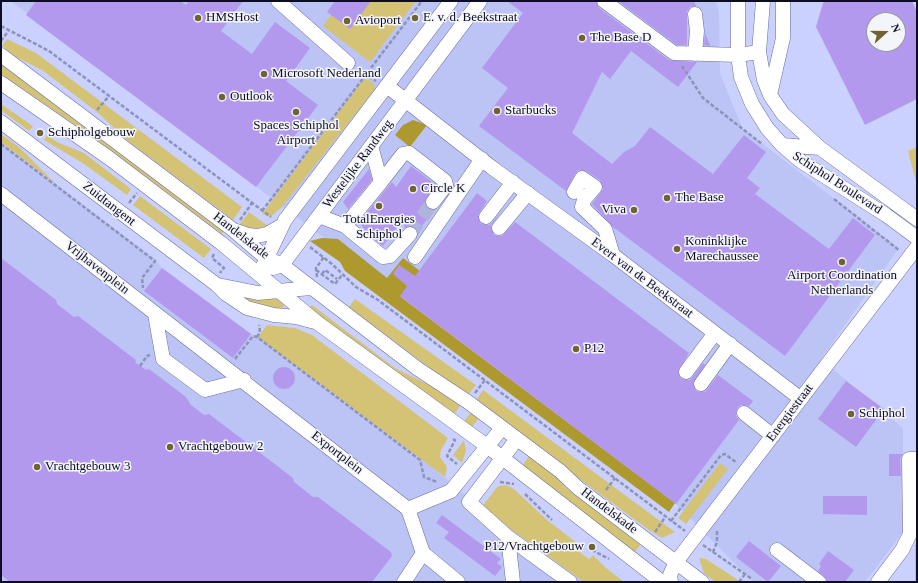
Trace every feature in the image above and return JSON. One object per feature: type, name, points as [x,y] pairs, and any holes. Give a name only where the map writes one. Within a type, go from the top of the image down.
[{"type":"street","name":"Westelijke Randweg","points":[[232,229],[248,236],[257,236],[267,234],[281,226],[451,1]]},
{"type":"street","name":"Westelijke Randweg","points":[[282,265],[480,1]]},
{"type":"street","points":[[604,1],[690,53],[738,54],[759,52]]},
{"type":"street","name":"Schiphol Boulevard","points":[[738,1],[738,54],[741,77],[752,104],[759,116],[782,145],[799,160],[886,215],[917,238]]},
{"type":"street","name":"Schiphol Boulevard","points":[[763,1],[759,52],[764,80],[770,95],[782,114],[820,148],[917,219]]},
{"type":"street","points":[[770,95],[783,38],[783,1]]},
{"type":"street","points":[[285,4],[348,63]]},
{"type":"street","points":[[690,53],[695,18]]},
{"type":"street","name":"Handelskade","points":[[1,55],[232,229],[266,258],[282,265],[310,288],[418,369],[468,402],[560,471],[578,488],[702,582]]},
{"type":"street","name":"Handelskade","points":[[1,83],[109,158],[260,274],[319,324],[487,446],[662,582]]},
{"type":"street","name":"Evert van de Beekstraat","points":[[387,86],[482,159],[613,255],[801,399]]},
{"type":"street","name":"Zuidtangent","points":[[1,122],[217,285],[226,294],[247,308],[274,315],[296,317],[319,324]]},
{"type":"street","points":[[782,145],[820,148]]},
{"type":"street","points":[[371,146],[381,182]]},
{"type":"street","points":[[345,226],[402,154],[408,153],[445,181],[446,185],[433,202]]},
{"type":"street","points":[[414,257],[482,159]]},
{"type":"street","points":[[486,217],[513,182]]},
{"type":"street","points":[[499,228],[528,193]]},
{"type":"street","name":"Vrijhavenplein","points":[[1,194],[192,342]]},
{"type":"street","points":[[579,196],[582,207],[605,229],[613,255]]},
{"type":"street","points":[[319,216],[345,226],[383,257],[390,256],[410,234]]},
{"type":"street","name":"Westelijke Randweg","points":[[260,274],[266,258],[279,237],[281,226]]},
{"type":"street","name":"Energiestraat","points":[[671,582],[670,574],[676,562],[917,247]]},
{"type":"street","points":[[260,274],[282,265]]},
{"type":"street","name":"Zuidtangent","points":[[217,285],[258,293],[282,292],[310,288]]},
{"type":"street","points":[[155,314],[163,359],[204,390],[244,380]]},
{"type":"street","points":[[686,372],[715,333]]},
{"type":"street","name":"Exportplein","points":[[192,342],[244,380],[408,509]]},
{"type":"street","points":[[701,384],[730,344]]},
{"type":"street","points":[[744,413],[773,436]]},
{"type":"street","points":[[458,582],[423,553],[408,509],[451,491],[502,428]]},
{"type":"street","points":[[469,502],[517,439]]},
{"type":"street","points":[[902,550],[910,534],[913,491],[909,459],[917,459]]},
{"type":"street","points":[[451,491],[459,494],[508,537],[570,582]]},
{"type":"street","points":[[878,582],[917,532]]},
{"type":"street","points":[[508,537],[514,582]]},
{"type":"street","points":[[777,550],[819,582]]},
{"type":"street","points":[[404,582],[423,553]]},
{"type":"path","points":[[262,211],[364,75],[422,1]]},
{"type":"path","points":[[1,26],[44,47],[281,226]]},
{"type":"path","points":[[1,41],[9,30]]},
{"type":"path","points":[[690,53],[703,98],[746,131]]},
{"type":"path","points":[[348,63],[364,75],[387,86]]},
{"type":"path","points":[[95,108],[97,110],[109,96]]},
{"type":"path","points":[[1,144],[155,261],[142,278],[143,292]]},
{"type":"path","points":[[126,207],[138,191]]},
{"type":"path","points":[[300,240],[332,264],[342,275],[713,552],[752,579]]},
{"type":"path","points":[[316,270],[335,284],[342,275]]},
{"type":"path","points":[[322,274],[325,270],[337,279]]},
{"type":"path","points":[[257,337],[260,328],[258,320]]},
{"type":"path","points":[[234,361],[253,336],[257,337],[420,460],[424,477],[430,481]]},
{"type":"path","points":[[606,490],[615,478]]},
{"type":"path","points":[[713,552],[717,542],[717,530],[722,524]]},
{"type":"path","points":[[739,582],[745,574]]},
{"type":"shaded area","points":[[11,1],[716,1],[719,12],[720,74],[743,129],[899,248],[821,359],[903,428],[903,532],[865,582],[753,582],[676,504]]},
{"type":"shaded area","points":[[341,1],[416,1],[370,62],[323,26]]},
{"type":"shaded area","points":[[7,39],[36,53],[242,207],[233,220],[128,141],[97,112],[42,70],[16,57],[2,46]]},
{"type":"shaded area","points":[[1,62],[224,231],[222,234],[90,135],[1,74]]},
{"type":"shaded area","points":[[364,79],[373,82],[375,89],[282,207],[270,217],[262,214]]},
{"type":"shaded area","points":[[1,104],[33,126],[29,131],[1,110]]},
{"type":"shaded area","points":[[413,120],[427,125],[410,147],[395,135],[403,125]]},
{"type":"shaded area","points":[[1,134],[19,147],[56,184],[1,142]]},
{"type":"shaded area","points":[[47,135],[57,142],[84,153],[131,189],[127,195],[84,164],[44,140]]},
{"type":"shaded area","points":[[1,142],[156,260],[162,268],[251,334],[258,336],[430,465],[481,508],[584,582],[1,582]]},
{"type":"shaded area","points":[[917,147],[917,185],[908,151]]},
{"type":"shaded area","points":[[140,196],[211,249],[204,258],[133,205]]},
{"type":"shaded area","points":[[249,212],[268,226],[253,229],[239,225]]},
{"type":"shaded area","points":[[322,238],[338,239],[387,278],[403,258],[420,271],[401,297],[675,503],[669,512],[345,271],[340,262],[310,241]]},
{"type":"shaded area","points":[[232,292],[277,296],[287,301],[282,309],[254,305]]},
{"type":"shaded area","points":[[355,299],[476,385],[467,396],[349,307]]},
{"type":"shaded area","points":[[312,305],[395,368],[463,402],[453,416],[309,308]]},
{"type":"shaded area","points":[[267,325],[295,328],[312,335],[448,438],[441,450],[440,457],[447,467],[445,477],[258,337]]},
{"type":"shaded area","points":[[483,390],[675,532],[662,538],[649,530],[475,402]]},
{"type":"shaded area","points":[[473,409],[481,415],[470,430],[462,424]]},
{"type":"shaded area","points":[[464,440],[466,451],[462,463],[453,455]]},
{"type":"shaded area","points":[[531,453],[549,466],[566,488],[641,544],[634,553],[521,468]]},
{"type":"shaded area","points":[[720,463],[728,469],[686,524],[678,518]]},
{"type":"shaded area","points":[[506,485],[514,489],[547,520],[581,546],[578,551],[589,559],[593,555],[606,568],[624,582],[584,582],[481,508],[498,486]]},
{"type":"shaded area","points":[[917,542],[917,582],[915,582],[915,545]]},
{"type":"shaded area","points":[[699,558],[706,559],[738,580],[737,582],[715,582],[704,573]]},
{"type":"building","name":"Outlook","points":[[36,1],[180,1],[186,5],[189,1],[243,1],[221,31],[252,54],[275,22],[310,48],[286,81],[318,105],[256,187],[26,15]]},
{"type":"building","name":"Avioport","points":[[335,1],[371,1],[350,29],[327,12]]},
{"type":"building","name":"The Base","points":[[507,1],[596,1],[599,8],[669,60],[697,62],[678,87],[631,51],[610,79],[602,72],[572,133],[612,164],[624,152],[635,146],[650,127],[713,174],[744,135],[766,152],[747,178],[760,188],[755,194],[829,249],[853,218],[875,235],[785,356],[613,227],[592,204],[603,189],[600,180],[586,171],[578,170],[566,191],[479,126],[508,88],[482,68],[523,13]]},
{"type":"building","points":[[618,1],[694,1],[696,6],[690,7],[687,11],[687,45],[677,45]]},
{"type":"building","points":[[827,1],[912,1],[917,12],[917,99],[865,125],[816,27],[823,3]]},
{"type":"building","points":[[705,33],[710,45],[710,46],[704,45]]},
{"type":"building","points":[[411,166],[436,185],[425,201],[428,208],[434,210],[418,231],[412,226],[405,227],[401,222],[383,246],[369,235],[359,222],[392,182],[396,187]]},
{"type":"building","points":[[369,169],[372,180],[348,209],[343,202]]},
{"type":"building","name":"P12","points":[[477,193],[487,201],[478,215],[481,224],[490,225],[501,212],[491,226],[494,235],[502,236],[515,222],[689,353],[678,371],[681,379],[690,380],[703,363],[705,365],[693,383],[696,391],[705,392],[718,375],[753,401],[749,406],[741,405],[737,408],[736,416],[739,420],[676,504],[400,296],[407,286],[393,274],[399,265],[415,276]]},
{"type":"building","name":"Vrachtgebouw 2","points":[[1,258],[56,300],[57,304],[74,317],[78,316],[136,360],[135,362],[146,370],[149,369],[186,397],[191,405],[204,415],[209,414],[293,478],[294,482],[313,497],[318,497],[391,552],[392,556],[372,582],[10,582],[1,575]]},
{"type":"building","points":[[162,268],[251,334],[233,358],[144,291]]},
{"type":"building","points":[[284,367],[292,370],[295,378],[292,386],[284,389],[276,386],[273,378],[276,370]]},
{"type":"building","name":"Schiphol","points":[[846,381],[884,409],[856,447],[818,419]]},
{"type":"building","points":[[889,454],[903,454],[900,459],[901,476],[889,476]]},
{"type":"building","points":[[823,496],[867,496],[867,515],[823,514]]},
{"type":"building","points":[[442,515],[501,559],[497,563],[502,567],[495,576],[444,538],[449,532],[436,523]]},
{"type":"building","points":[[749,541],[781,566],[768,582],[736,557]]},
{"type":"building","points":[[828,551],[854,570],[845,582],[827,582],[824,576],[818,571],[821,566],[819,564]]},
{"type":"tunnel","points":[[410,234],[433,202]]},
{"type":"place","name":"HMSHost","points":[[198,18]]},
{"type":"place","name":"E. v. d. Beekstraat","points":[[415,18]]},
{"type":"place","name":"Avioport","points":[[347,21]]},
{"type":"place","name":"The Base D","points":[[582,38]]},
{"type":"place","name":"Microsoft Nederland","points":[[264,74]]},
{"type":"place","name":"Outlook","points":[[222,97]]},
{"type":"place","name":"Starbucks","points":[[497,111]]},
{"type":"place","name":"Spaces Schiphol Airport","points":[[296,112]]},
{"type":"place","name":"Schipholgebouw","points":[[40,133]]},
{"type":"place","name":"Circle K","points":[[413,189]]},
{"type":"place","name":"The Base","points":[[667,198]]},
{"type":"place","name":"TotalEnergies Schiphol","points":[[379,206]]},
{"type":"place","name":"Viva","points":[[634,210]]},
{"type":"place","name":"Koninklijke Marechaussee","points":[[677,249]]},
{"type":"place","name":"Airport Coordination Netherlands","points":[[842,262]]},
{"type":"place","name":"P12","points":[[576,349]]},
{"type":"place","name":"Schiphol","points":[[851,414]]},
{"type":"place","name":"Vrachtgebouw 2","points":[[170,447]]},
{"type":"place","name":"Vrachtgebouw 3","points":[[37,467]]},
{"type":"place","name":"P12/Vrachtgebouw","points":[[592,547]]}]
